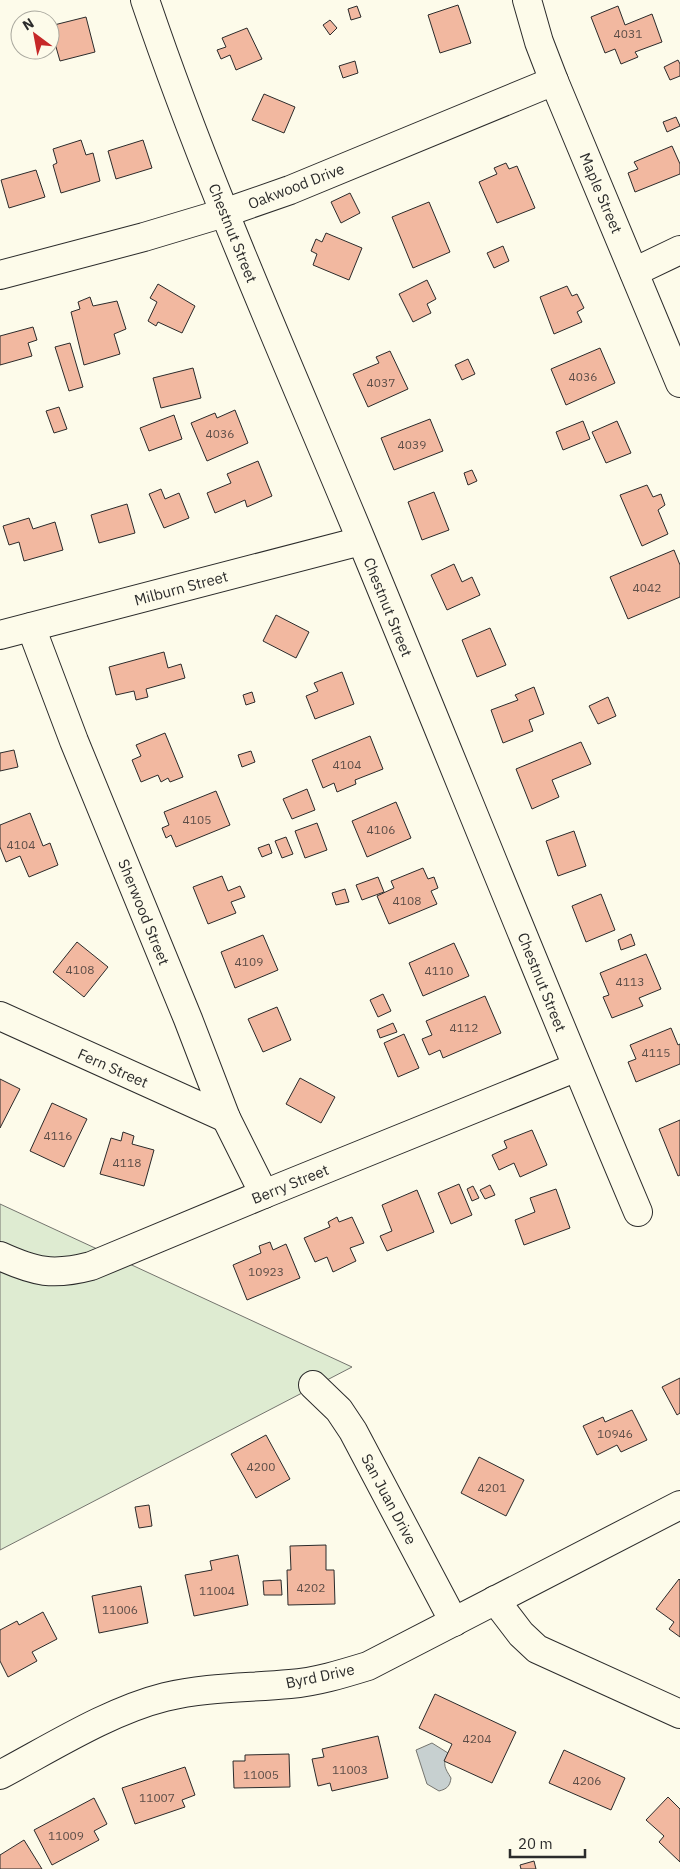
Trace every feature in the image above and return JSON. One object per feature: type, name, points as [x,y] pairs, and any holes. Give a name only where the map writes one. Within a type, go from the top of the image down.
[{"type":"street","name":"Chestnut Street","points":[[145,0],[172,81],[224,213],[638,1212]]},
{"type":"street","name":"Maple Street","points":[[526,0],[554,81],[680,383]]},
{"type":"street","name":"Oakwood Drive","points":[[0,275],[144,237],[224,213],[290,190],[554,81]]},
{"type":"street","points":[[634,272],[680,250]]},
{"type":"street","name":"Milburn Street","points":[[0,635],[361,541]]},
{"type":"street","name":"Sherwood Street","points":[[31,627],[74,741],[188,1019],[226,1118],[264,1194]]},
{"type":"street","name":"Fern Street","points":[[0,1016],[226,1118]]},
{"type":"street","name":"Berry Street","points":[[0,1256],[26,1268],[46,1272],[71,1271],[91,1266],[577,1067]]},
{"type":"street","name":"San Juan Drive","points":[[313,1385],[339,1410],[353,1431],[454,1622]]},
{"type":"street","name":"Byrd Drive","points":[[0,1775],[106,1719],[164,1697],[225,1687],[291,1684],[338,1676],[368,1666],[680,1505]]},
{"type":"street","points":[[495,1600],[521,1634],[537,1649],[680,1714]]},
{"type":"green space","points":[[0,1204],[352,1367],[0,1550]]},
{"type":"shaded area","points":[[432,1743],[448,1753],[445,1764],[451,1781],[448,1787],[439,1791],[427,1784],[416,1750]]},
{"type":"building","points":[[458,5],[471,43],[440,53],[428,15]]},
{"type":"building","points":[[357,6],[361,17],[351,20],[348,9]]},
{"type":"building","points":[[618,6],[625,25],[652,14],[662,42],[635,52],[638,57],[621,64],[615,49],[605,53],[591,17]]},
{"type":"building","points":[[86,17],[95,52],[60,61],[60,24]]},
{"type":"building","points":[[330,20],[337,28],[330,35],[323,25]]},
{"type":"building","points":[[247,28],[262,59],[236,70],[230,55],[221,59],[217,50],[226,47],[222,38]]},
{"type":"building","points":[[678,60],[680,76],[670,80],[664,67]]},
{"type":"building","points":[[355,61],[358,73],[343,78],[339,66]]},
{"type":"building","points":[[264,94],[295,107],[284,133],[252,120]]},
{"type":"building","points":[[676,117],[680,126],[667,132],[663,122]]},
{"type":"building","points":[[81,140],[86,155],[93,153],[100,181],[61,193],[53,165],[57,163],[53,149]]},
{"type":"building","points":[[143,140],[152,168],[116,179],[108,151]]},
{"type":"building","points":[[672,146],[680,164],[680,174],[635,192],[628,173],[638,169],[634,162]]},
{"type":"building","points":[[506,163],[509,169],[517,166],[535,208],[497,223],[479,182],[497,174],[494,168]]},
{"type":"building","points":[[36,170],[45,197],[9,208],[1,180]]},
{"type":"building","points":[[350,193],[360,213],[341,223],[331,202]]},
{"type":"building","points":[[429,202],[450,252],[413,268],[392,217]]},
{"type":"building","points":[[326,233],[362,248],[349,280],[313,265],[317,254],[311,251],[316,239],[322,242]]},
{"type":"building","points":[[503,246],[509,261],[494,268],[487,253]]},
{"type":"building","points":[[427,280],[436,299],[427,304],[431,313],[413,322],[399,294]]},
{"type":"building","points":[[158,284],[195,306],[182,333],[158,322],[156,326],[148,321],[157,302],[150,298]]},
{"type":"building","points":[[567,286],[572,296],[577,294],[584,308],[577,312],[582,322],[554,334],[540,297]]},
{"type":"building","points":[[90,297],[93,306],[117,301],[126,329],[114,334],[120,354],[84,365],[71,312],[80,309],[78,302]]},
{"type":"building","points":[[33,327],[37,340],[28,343],[32,356],[0,365],[0,336]]},
{"type":"building","points":[[70,343],[83,387],[69,391],[55,347]]},
{"type":"building","points":[[600,348],[615,383],[566,405],[551,369]]},
{"type":"building","points":[[390,351],[408,389],[368,407],[353,374],[379,363],[376,357]]},
{"type":"building","points":[[468,359],[475,374],[462,380],[455,365]]},
{"type":"building","points":[[193,368],[201,398],[161,408],[153,378]]},
{"type":"building","points":[[59,407],[67,429],[54,433],[46,411]]},
{"type":"building","points":[[235,410],[248,443],[207,461],[191,423],[215,413],[217,418]]},
{"type":"building","points":[[174,415],[182,439],[149,451],[140,428]]},
{"type":"building","points":[[430,419],[443,451],[394,470],[381,438]]},
{"type":"building","points":[[583,421],[590,439],[563,450],[556,432]]},
{"type":"building","points":[[617,421],[631,453],[606,463],[592,432]]},
{"type":"building","points":[[258,461],[272,496],[247,507],[245,500],[215,513],[207,493],[231,483],[227,474]]},
{"type":"building","points":[[472,470],[477,481],[468,485],[464,473]]},
{"type":"building","points":[[647,485],[653,497],[661,494],[665,505],[658,510],[668,534],[642,546],[620,495]]},
{"type":"building","points":[[161,489],[165,499],[179,493],[189,518],[164,528],[149,494]]},
{"type":"building","points":[[434,492],[449,530],[422,540],[408,502]]},
{"type":"building","points":[[127,504],[135,533],[99,543],[91,515]]},
{"type":"building","points":[[29,518],[33,529],[55,522],[63,550],[24,561],[19,542],[9,545],[3,526]]},
{"type":"building","points":[[674,550],[680,565],[680,597],[628,619],[610,577]]},
{"type":"building","points":[[454,564],[462,582],[472,577],[480,595],[447,610],[431,575]]},
{"type":"building","points":[[276,615],[309,632],[296,658],[263,641]]},
{"type":"building","points":[[490,628],[506,665],[477,677],[462,640]]},
{"type":"building","points":[[164,652],[168,668],[181,664],[185,678],[146,689],[148,697],[136,700],[134,691],[116,695],[109,667]]},
{"type":"building","points":[[342,672],[354,704],[315,719],[306,696],[318,691],[314,683]]},
{"type":"building","points":[[534,687],[544,714],[529,720],[533,731],[503,743],[491,710],[518,700],[515,695]]},
{"type":"building","points":[[252,692],[255,702],[246,705],[243,695]]},
{"type":"building","points":[[608,697],[616,716],[598,724],[589,706]]},
{"type":"building","points":[[165,733],[183,777],[170,782],[168,778],[161,782],[158,775],[141,782],[132,760],[141,756],[136,745]]},
{"type":"building","points":[[370,736],[383,769],[355,780],[356,784],[337,792],[334,783],[323,788],[312,760]]},
{"type":"building","points":[[581,742],[591,764],[552,780],[559,797],[532,809],[516,769]]},
{"type":"building","points":[[14,750],[18,767],[0,771],[0,753]]},
{"type":"building","points":[[251,751],[255,762],[242,767],[238,755]]},
{"type":"building","points":[[307,789],[315,810],[292,819],[283,799]]},
{"type":"building","points":[[216,791],[230,825],[176,847],[171,835],[166,838],[162,828],[169,825],[164,812]]},
{"type":"building","points":[[396,802],[411,838],[367,857],[352,821]]},
{"type":"building","points":[[30,813],[43,846],[50,843],[58,865],[29,877],[20,856],[6,862],[0,847],[0,825]]},
{"type":"building","points":[[317,823],[327,850],[305,858],[295,831]]},
{"type":"building","points":[[574,831],[586,866],[558,876],[546,841]]},
{"type":"building","points":[[286,837],[293,854],[282,858],[275,841]]},
{"type":"building","points":[[269,844],[272,853],[262,857],[258,848]]},
{"type":"building","points":[[423,868],[428,879],[434,877],[438,888],[431,891],[437,904],[389,924],[377,896],[394,888],[391,881]]},
{"type":"building","points":[[222,876],[228,891],[240,886],[245,897],[231,902],[236,913],[208,924],[193,887]]},
{"type":"building","points":[[378,877],[384,892],[362,900],[356,885]]},
{"type":"building","points":[[345,889],[349,902],[336,905],[332,893]]},
{"type":"building","points":[[601,894],[615,930],[586,942],[572,906]]},
{"type":"building","points":[[631,934],[635,945],[621,950],[618,940]]},
{"type":"building","points":[[263,935],[278,970],[235,988],[221,952]]},
{"type":"building","points":[[77,942],[108,967],[84,997],[53,972]]},
{"type":"building","points":[[454,943],[469,976],[423,996],[409,963]]},
{"type":"building","points":[[646,954],[661,989],[639,998],[643,1006],[612,1018],[603,997],[609,995],[600,973]]},
{"type":"building","points":[[383,994],[391,1011],[378,1017],[370,1000]]},
{"type":"building","points":[[485,996],[501,1033],[443,1058],[440,1050],[429,1055],[422,1039],[432,1035],[426,1021]]},
{"type":"building","points":[[277,1007],[291,1040],[263,1052],[248,1019]]},
{"type":"building","points":[[393,1023],[397,1032],[380,1038],[377,1030]]},
{"type":"building","points":[[671,1028],[678,1045],[680,1044],[680,1064],[636,1082],[628,1062],[636,1059],[630,1045]]},
{"type":"building","points":[[404,1034],[419,1068],[398,1077],[384,1043]]},
{"type":"building","points":[[300,1078],[335,1097],[321,1123],[286,1104]]},
{"type":"building","points":[[0,1079],[20,1089],[0,1128]]},
{"type":"building","points":[[52,1103],[87,1119],[64,1167],[30,1151]]},
{"type":"building","points":[[680,1120],[680,1175],[678,1176],[659,1129]]},
{"type":"building","points":[[532,1130],[547,1165],[520,1177],[514,1163],[499,1170],[492,1155],[507,1148],[504,1141]]},
{"type":"building","points":[[123,1132],[134,1136],[132,1144],[154,1150],[144,1186],[100,1174],[111,1138],[121,1141]]},
{"type":"building","points":[[459,1184],[472,1215],[451,1224],[438,1193]]},
{"type":"building","points":[[490,1185],[495,1195],[485,1199],[480,1190]]},
{"type":"building","points":[[473,1186],[479,1198],[472,1201],[467,1189]]},
{"type":"building","points":[[556,1189],[570,1228],[524,1245],[515,1220],[535,1212],[530,1198]]},
{"type":"building","points":[[417,1190],[434,1232],[387,1251],[380,1236],[392,1231],[382,1205]]},
{"type":"building","points":[[337,1217],[339,1222],[352,1217],[364,1243],[350,1248],[356,1261],[333,1272],[327,1257],[315,1262],[304,1238],[330,1227],[328,1222]]},
{"type":"building","points":[[270,1242],[273,1250],[286,1244],[300,1278],[247,1300],[233,1265],[261,1253],[259,1246]]},
{"type":"building","points":[[680,1378],[680,1413],[677,1415],[662,1387]]},
{"type":"building","points":[[632,1410],[647,1440],[621,1452],[617,1445],[597,1455],[583,1426],[603,1417],[605,1422]]},
{"type":"building","points":[[266,1435],[290,1479],[256,1498],[231,1454]]},
{"type":"building","points":[[479,1457],[524,1480],[506,1516],[461,1493]]},
{"type":"building","points":[[149,1505],[152,1526],[139,1528],[135,1507]]},
{"type":"building","points":[[326,1545],[326,1570],[334,1570],[335,1604],[288,1605],[287,1570],[291,1570],[290,1546]]},
{"type":"building","points":[[238,1555],[248,1605],[194,1616],[185,1575],[212,1570],[210,1561]]},
{"type":"building","points":[[679,1579],[680,1637],[669,1629],[674,1622],[656,1609]]},
{"type":"building","points":[[281,1580],[282,1595],[264,1595],[263,1581]]},
{"type":"building","points":[[141,1586],[148,1623],[99,1633],[92,1596]]},
{"type":"building","points":[[43,1612],[57,1639],[32,1652],[37,1661],[8,1677],[0,1661],[0,1630],[17,1621],[19,1625]]},
{"type":"building","points":[[435,1694],[516,1732],[492,1783],[444,1761],[452,1744],[419,1728]]},
{"type":"building","points":[[378,1736],[388,1778],[332,1791],[330,1783],[318,1786],[312,1759],[324,1757],[322,1749]]},
{"type":"building","points":[[564,1750],[625,1778],[611,1810],[549,1783]]},
{"type":"building","points":[[289,1754],[290,1787],[234,1788],[233,1761],[245,1761],[245,1755]]},
{"type":"building","points":[[185,1767],[195,1795],[182,1800],[185,1807],[135,1824],[122,1788]]},
{"type":"building","points":[[668,1797],[680,1809],[680,1862],[659,1842],[664,1836],[646,1820]]},
{"type":"building","points":[[94,1798],[107,1824],[94,1831],[99,1840],[52,1865],[34,1830]]},
{"type":"building","points":[[24,1840],[42,1869],[0,1869],[0,1855]]},
{"type":"building","points":[[534,1861],[536,1869],[521,1869],[520,1865]]}]
